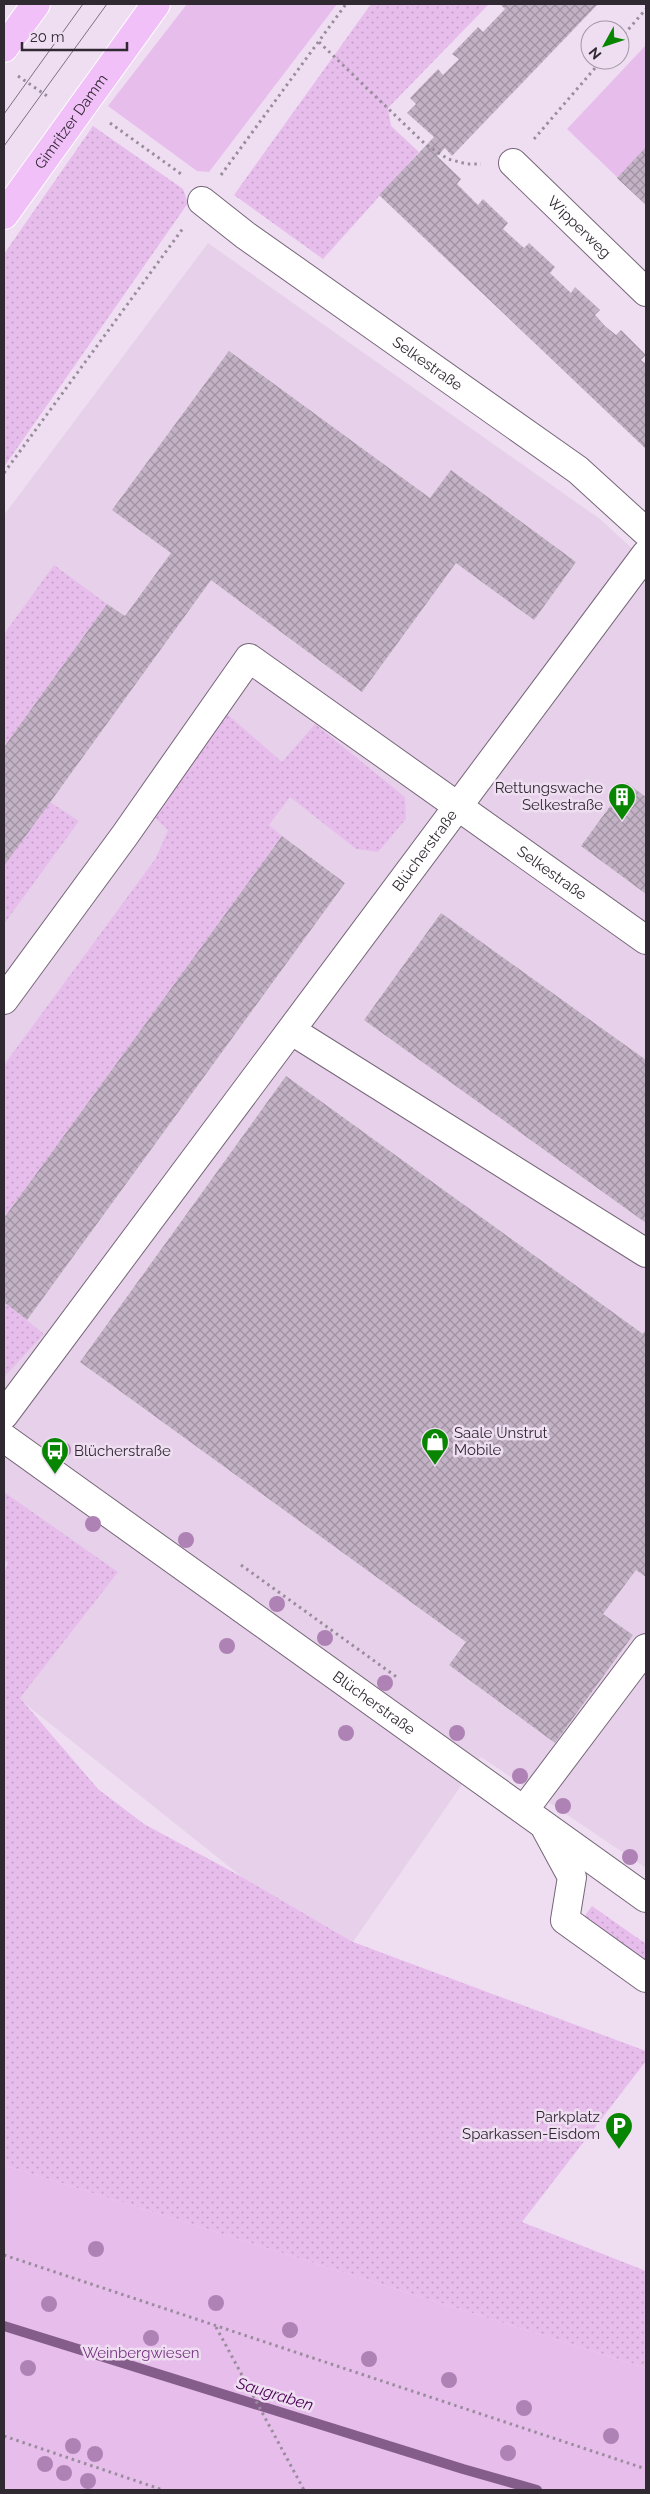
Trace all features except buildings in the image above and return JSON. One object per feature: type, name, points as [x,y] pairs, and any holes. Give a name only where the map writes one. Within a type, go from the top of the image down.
[{"type":"main road","points":[[4,48],[36,4]]},
{"type":"main road","name":"Gimritzer Damm","points":[[4,215],[156,4]]},
{"type":"street","name":"Wipperweg","points":[[513,163],[646,292]]},
{"type":"street","name":"Selkestraße","points":[[202,201],[245,235],[578,470],[646,532]]},
{"type":"street","points":[[459,805],[646,554]]},
{"type":"street","name":"Blücherstraße","points":[[4,1000],[125,835],[249,658],[459,805],[4,1415]]},
{"type":"street","name":"Selkestraße","points":[[459,805],[646,940]]},
{"type":"street","points":[[292,1031],[646,1253]]},
{"type":"street","name":"Blücherstraße","points":[[4,1438],[646,1898]]},
{"type":"street","points":[[646,1648],[534,1816],[572,1877],[565,1920],[646,1978]]},
{"type":"path","points":[[4,472],[346,4]]},
{"type":"path","points":[[630,27],[646,9]]},
{"type":"path","points":[[318,42],[425,144],[448,159],[467,164]]},
{"type":"path","points":[[513,163],[593,70]]},
{"type":"path","points":[[107,121],[191,181],[202,201]]},
{"type":"path","points":[[4,2255],[646,2469]]},
{"type":"path","points":[[216,2327],[304,2490]]},
{"type":"path","points":[[4,2436],[163,2490]]},
{"type":"shaded area","points":[[208,243],[600,519],[646,561],[646,1868],[481,1757],[353,1942],[242,1877],[4,1687],[4,515]]},
{"type":"green space","points":[[187,4],[337,4],[209,172],[197,171],[108,106]]},
{"type":"green space","points":[[371,4],[489,4],[388,108],[391,126],[419,152],[323,259],[234,195]]},
{"type":"green space","points":[[646,45],[646,205],[567,129],[622,70],[630,70],[630,62]]},
{"type":"green space","points":[[93,126],[183,189],[188,203],[4,467],[4,254]]},
{"type":"green space","points":[[54,565],[107,604],[4,747],[4,634]]},
{"type":"green space","points":[[227,714],[282,762],[315,724],[405,797],[406,819],[378,852],[356,849],[290,797],[269,825],[282,836],[4,1218],[4,1065],[156,858],[168,830],[154,817]]},
{"type":"green space","points":[[50,802],[79,821],[4,924],[4,866]]},
{"type":"green space","points":[[4,1302],[44,1334],[4,1377]]},
{"type":"green space","points":[[4,1492],[118,1572],[20,1698],[98,1789],[144,1824],[242,1877],[353,1942],[646,2051],[646,2061],[522,2222],[646,2271],[646,2368],[4,2165],[4,1573],[8,1563],[4,1559]]},
{"type":"green space","points":[[592,1906],[646,1944],[646,1967],[583,1918]]},
{"type":"green space","name":"Weinbergwiesen","points":[[4,2165],[646,2368],[646,2490],[4,2490]]},
{"type":"waterway","name":"Saugraben","points":[[4,2326],[463,2469],[537,2490]]},
{"type":"tram line","points":[[4,114],[83,4]]},
{"type":"tram line","points":[[4,146],[107,4]]},
{"type":"place","name":"Rettungswache Selkestraße","points":[[622,821]]},
{"type":"place","name":"Saale Unstrut Mobile","points":[[435,1466]]},
{"type":"place","name":"Blücherstraße","points":[[55,1475]]},
{"type":"place","name":"Parkplatz Sparkassen-Eisdom","points":[[619,2150]]}]
